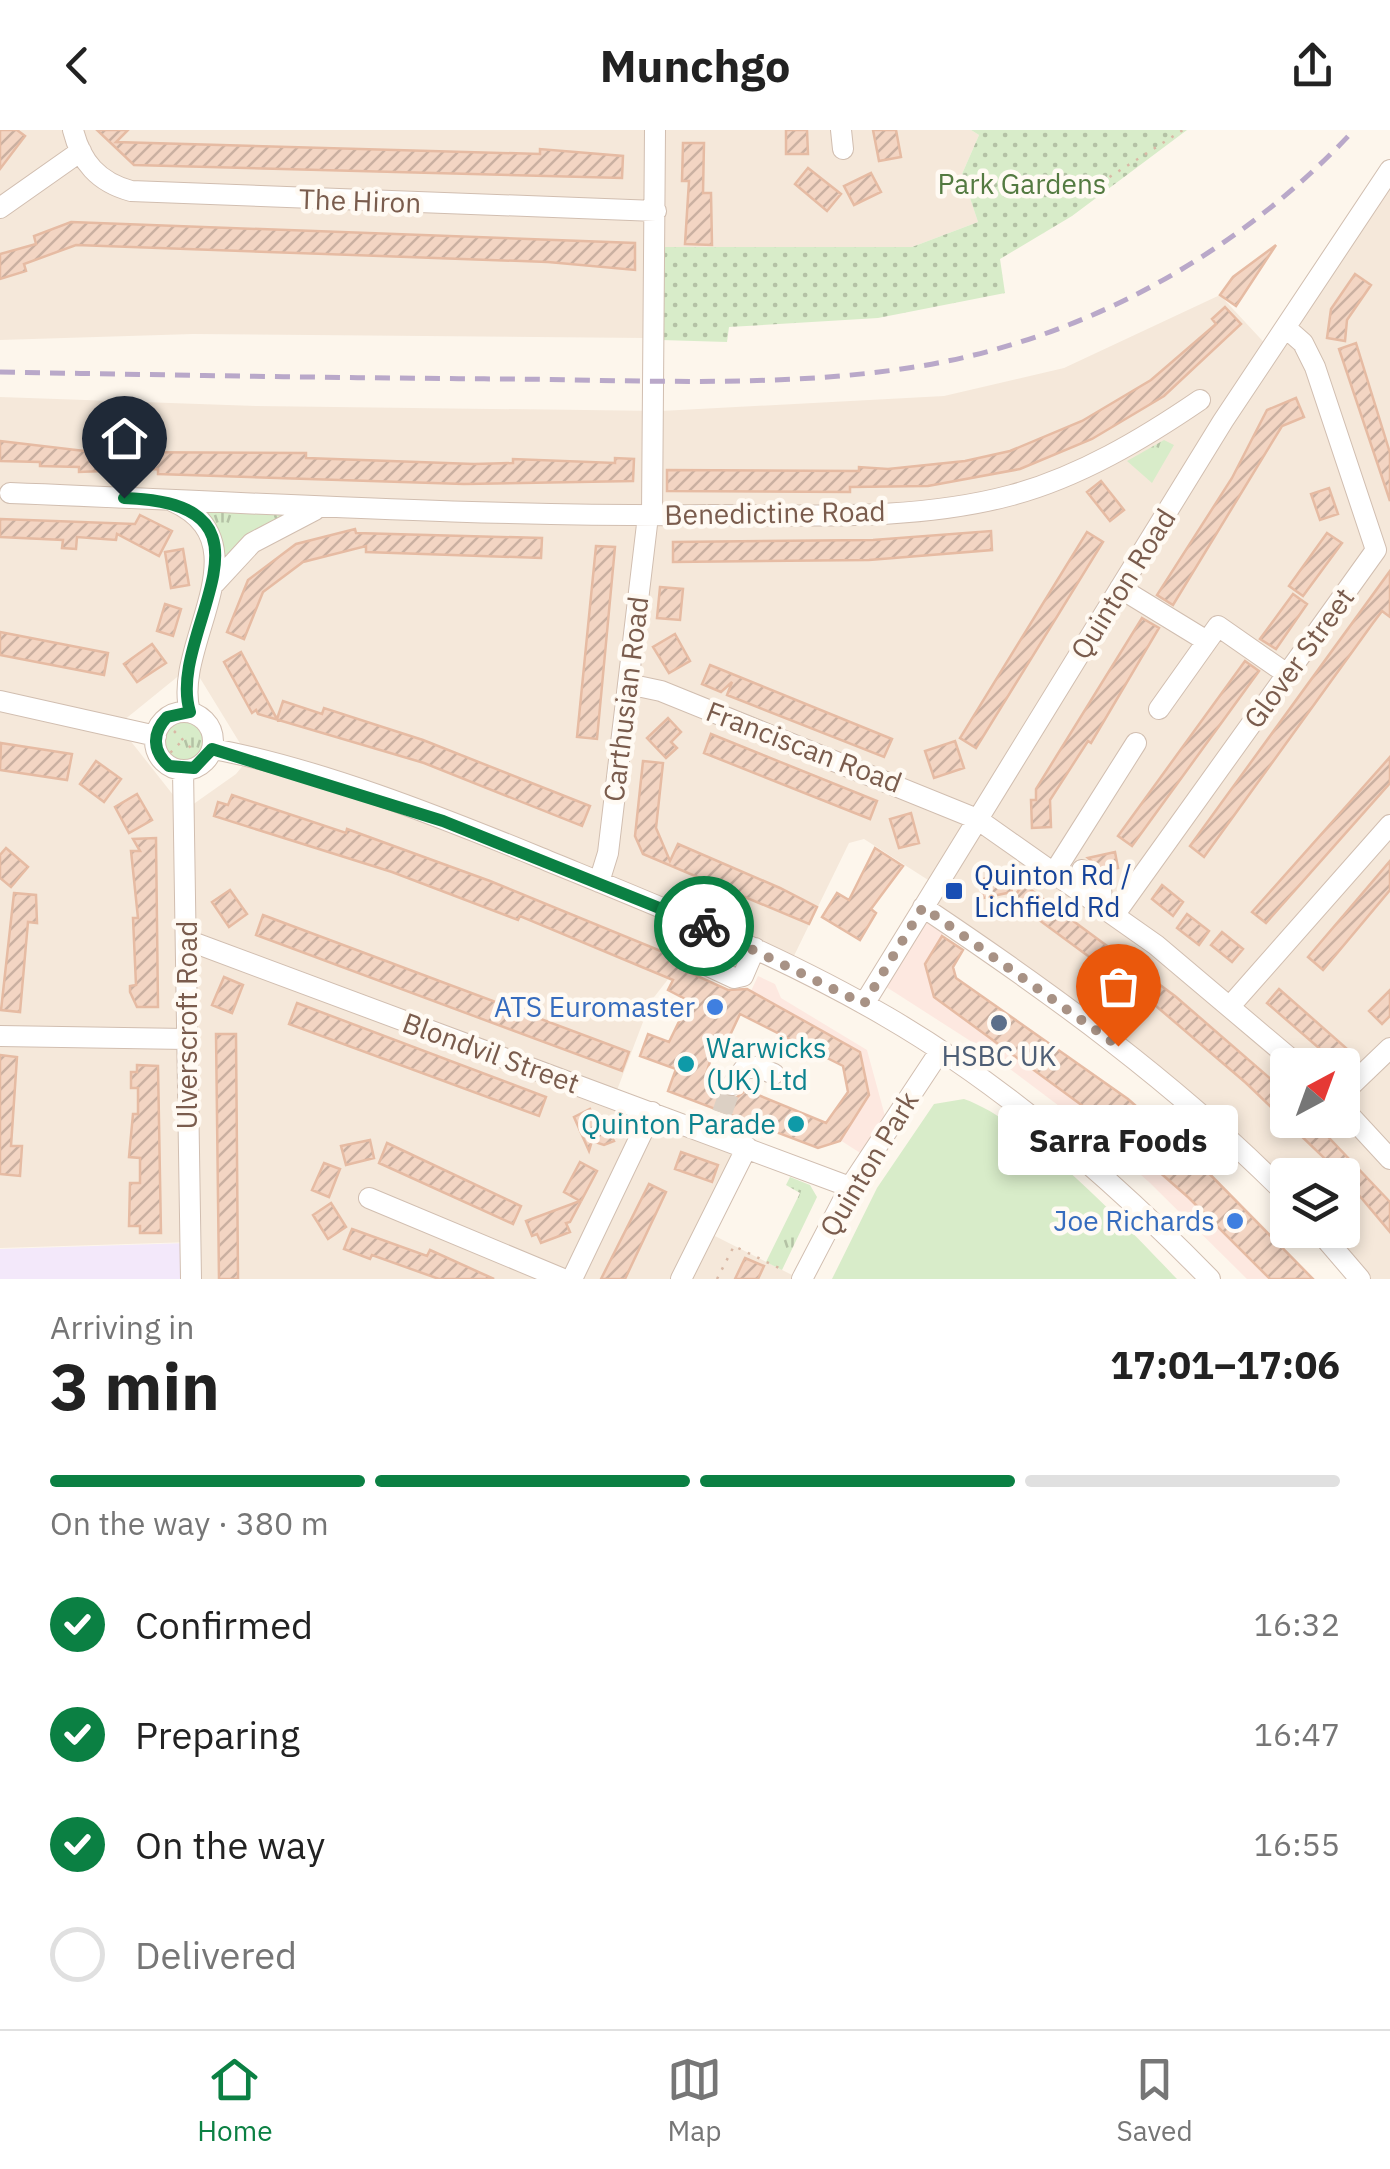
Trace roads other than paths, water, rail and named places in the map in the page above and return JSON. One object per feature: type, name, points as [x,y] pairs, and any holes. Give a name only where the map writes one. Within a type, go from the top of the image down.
[{"type":"street","points":[[0,208],[82,151],[74,130]]},
{"type":"street","points":[[650,516],[655,130]]},
{"type":"street","name":"The Hiron","points":[[82,151],[99,178],[140,192],[656,211]]},
{"type":"street","name":"Quinton Road","points":[[864,1004],[1120,588],[1390,170]]},
{"type":"street","name":"Glover Street","points":[[1108,909],[1376,550],[1315,368],[1303,343],[1286,328]]},
{"type":"street","name":"Benedictine Road","points":[[162,499],[650,516],[865,514],[1009,496],[1072,473],[1200,400]]},
{"type":"street","points":[[10,494],[162,499]]},
{"type":"street","name":"Benedictine Road","points":[[162,499],[190,511],[207,530],[214,551],[212,589],[187,686],[190,712]]},
{"type":"street","name":"Benedictine Road","points":[[212,589],[252,543],[298,516],[326,507]]},
{"type":"street","name":"Carthusian Road","points":[[598,882],[608,852],[650,516]]},
{"type":"street","points":[[1120,588],[1205,640]]},
{"type":"street","points":[[1159,709],[1212,629],[1225,628],[1287,674]]},
{"type":"street","name":"Franciscan Road","points":[[628,684],[661,690],[977,818],[1108,909],[1279,1048]]},
{"type":"street","points":[[0,701],[160,728],[190,712],[208,723],[208,756]]},
{"type":"street","points":[[160,728],[163,760],[183,770],[208,756],[411,810],[699,924],[864,1004],[940,1051],[1078,1156],[1210,1279]]},
{"type":"street","points":[[1055,871],[1136,743]]},
{"type":"street","name":"Ulverscroft Road","points":[[183,770],[191,1279]]},
{"type":"street","points":[[1232,1006],[1390,825]]},
{"type":"street","points":[[1082,870],[1100,886],[1108,909]]},
{"type":"street","points":[[923,907],[1026,976],[1140,1063],[1270,1180]]},
{"type":"street","points":[[699,924],[692,958],[734,978],[743,976],[755,948]]},
{"type":"street","name":"Blondvil Street","points":[[187,940],[850,1187]]},
{"type":"street","points":[[0,1036],[186,1039]]},
{"type":"street","points":[[1360,1077],[1390,1048]]},
{"type":"street","name":"Quinton Park","points":[[797,1277],[850,1187],[940,1051]]},
{"type":"street","points":[[732,1085],[744,1068],[757,1067],[774,1074]]},
{"type":"street","points":[[572,1279],[652,1112]]},
{"type":"street","points":[[714,1134],[722,1113]]},
{"type":"street","points":[[1360,1126],[1390,1159]]},
{"type":"street","points":[[681,1279],[746,1146]]},
{"type":"street","points":[[369,1198],[564,1279]]},
{"type":"street","points":[[1333,1248],[1360,1279]]},
{"type":"tunnel","points":[[722,1113],[732,1085]]},
{"type":"railway","points":[[0,372],[708,381],[809,378],[908,368],[971,356],[1033,338],[1093,315],[1151,286],[1207,254],[1259,216],[1309,175],[1354,130]]},
{"type":"place","name":"Quinton Rd / Lichfield Rd","points":[[954,891]]},
{"type":"place","name":"ATS Euromaster","points":[[715,1007]]},
{"type":"place","name":"HSBC UK","points":[[999,1023]]},
{"type":"place","name":"Sarra Foods","points":[[1118,1046]]},
{"type":"place","name":"Warwicks (UK) Ltd","points":[[686,1064]]},
{"type":"place","name":"Quinton Parade","points":[[796,1124]]},
{"type":"place","name":"Joe Richards","points":[[1235,1221]]},
{"type":"park label","name":"Park Gardens","points":[[1022,184]]}]
